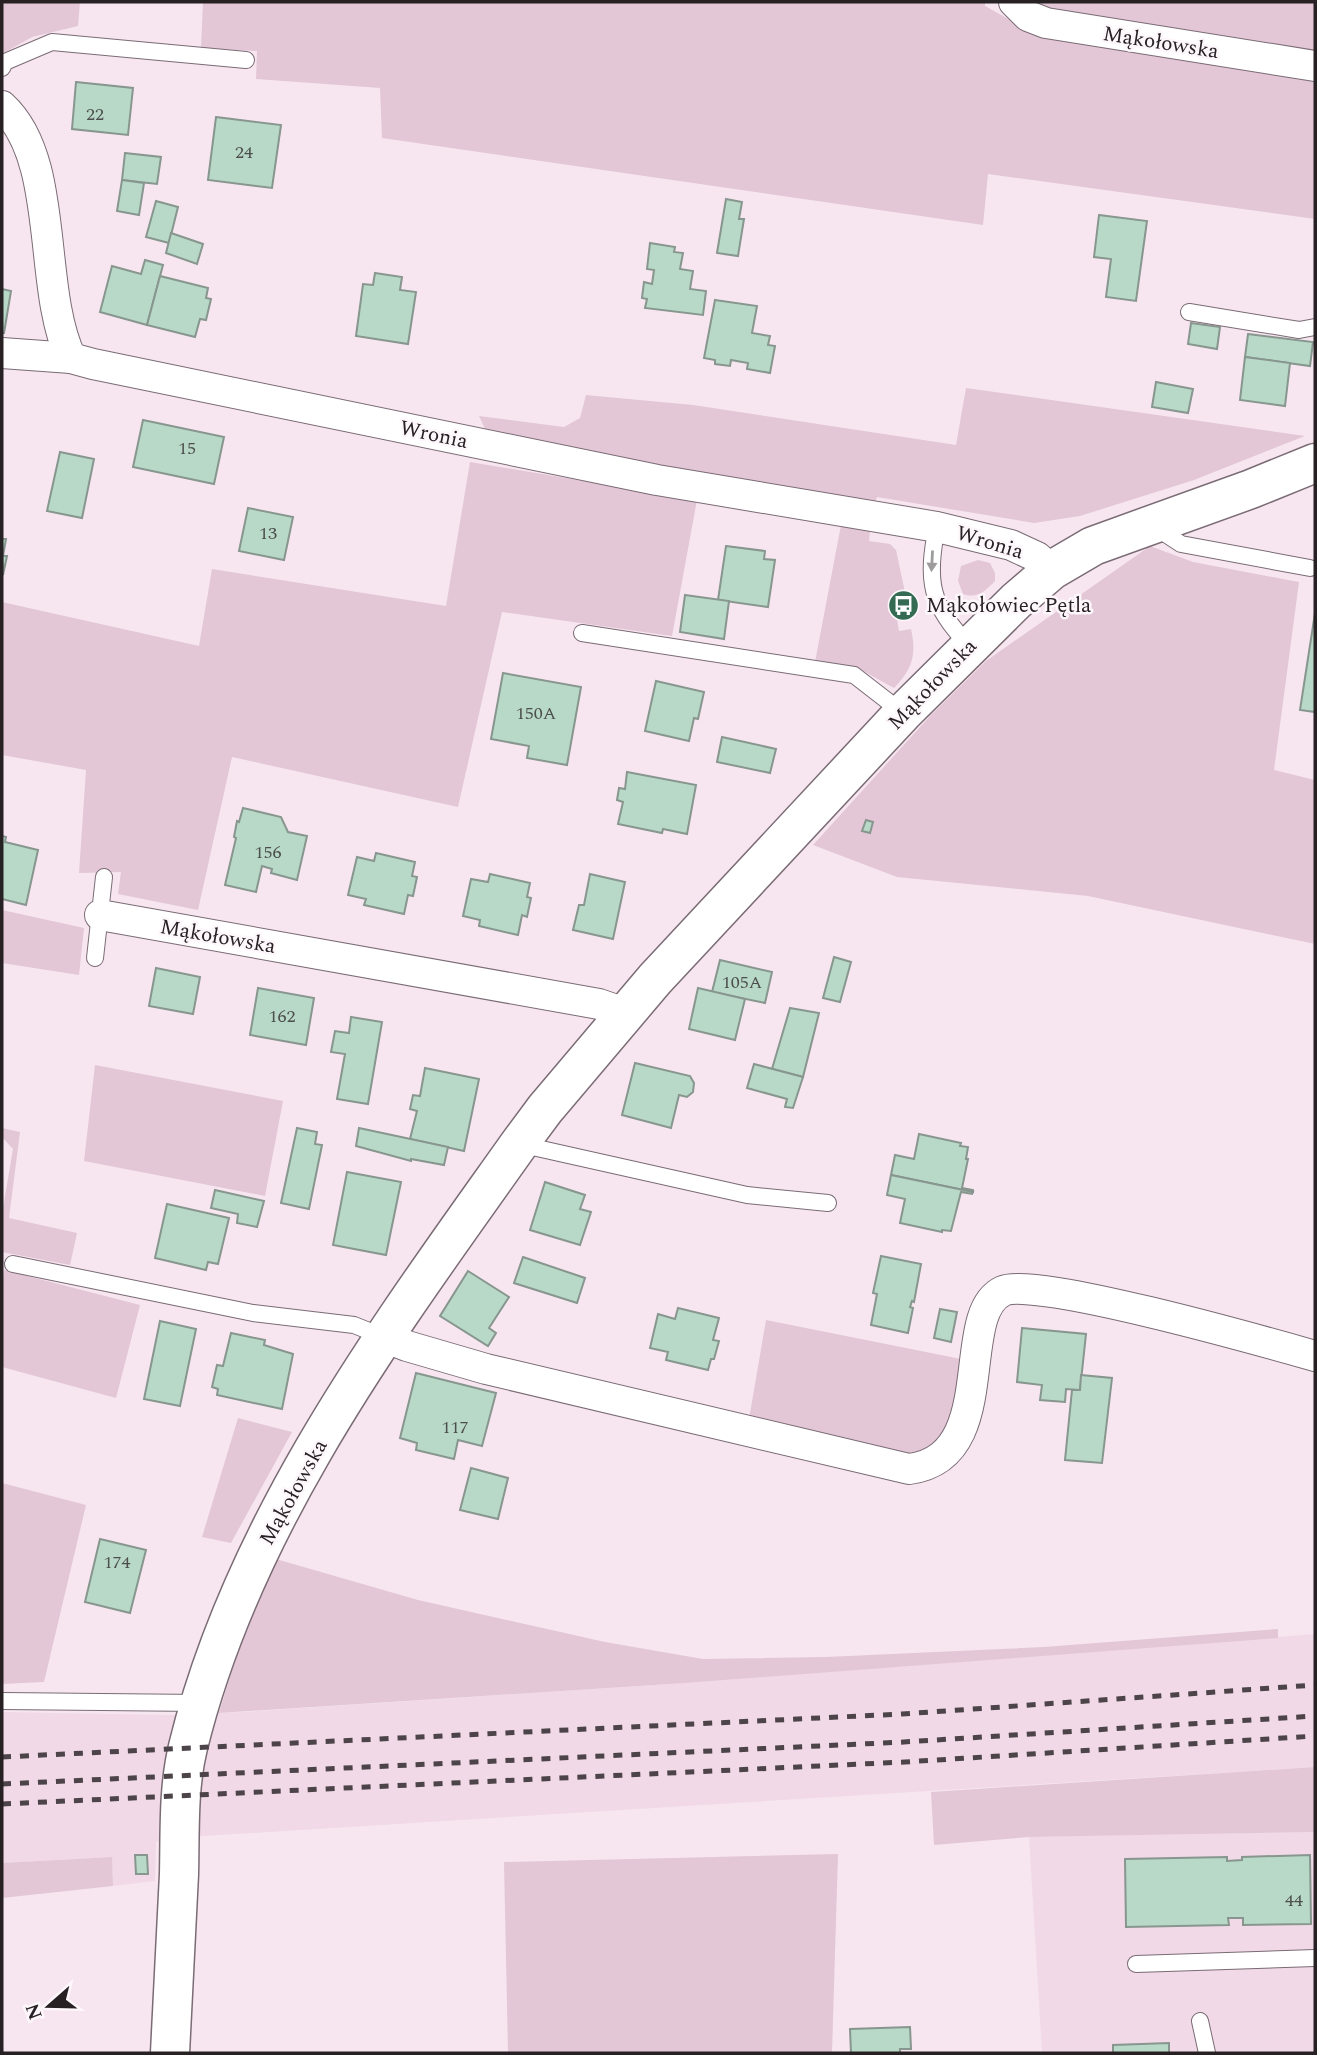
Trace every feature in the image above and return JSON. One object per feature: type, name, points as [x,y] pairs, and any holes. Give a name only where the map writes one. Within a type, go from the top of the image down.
[{"type":"street","name":"Mąkołowska","points":[[1014,2],[1028,16],[1046,23],[1315,66]]},
{"type":"street","points":[[2,106],[24,135],[32,156],[59,327],[71,358]]},
{"type":"street","name":"Wronia","points":[[2,353],[71,358],[657,480],[937,527],[1011,545],[1037,557],[1052,570]]},
{"type":"street","name":"Mąkołowska","points":[[170,2053],[183,1775],[201,1703],[227,1624],[264,1544],[309,1460],[384,1337],[519,1144],[625,1013],[903,713],[969,645],[1052,570],[1093,546],[1315,463]]},
{"type":"street","name":"Mąkołowska","points":[[100,915],[599,1004],[625,1013]]},
{"type":"street","points":[[384,1337],[486,1369],[909,1469],[933,1464],[950,1451],[968,1407],[983,1315],[993,1296],[1006,1289],[1025,1288],[1101,1302],[1227,1331],[1315,1356]]},
{"type":"lane","points":[[3,60],[52,42],[246,60]]},
{"type":"lane","points":[[1189,312],[1299,330],[1315,327]]},
{"type":"lane","points":[[1150,524],[1181,544],[1310,568]]},
{"type":"lane","points":[[937,527],[932,576],[938,603],[950,626],[969,645]]},
{"type":"lane","points":[[582,633],[854,675],[903,713]]},
{"type":"lane","points":[[95,958],[104,877]]},
{"type":"lane","points":[[519,1144],[747,1195],[828,1203]]},
{"type":"lane","points":[[13,1264],[253,1313],[354,1325],[384,1337]]},
{"type":"lane","points":[[2,1701],[201,1703]]},
{"type":"lane","points":[[1136,1964],[1315,1958]]},
{"type":"lane","points":[[1200,2021],[1206,2053]]},
{"type":"shaded area","points":[[2,2],[80,2],[78,26],[32,37],[2,54]]},
{"type":"shaded area","points":[[203,2],[985,2],[985,6],[1034,33],[1315,81],[1315,219],[988,174],[983,225],[382,138],[380,88],[256,79],[257,51],[201,48]]},
{"type":"shaded area","points":[[1034,2],[1315,2],[1315,53],[1055,15]]},
{"type":"shaded area","points":[[966,388],[1305,436],[1194,480],[1080,516],[1034,523],[877,497],[875,503],[570,450],[486,431],[479,416],[564,427],[580,418],[586,395],[693,405],[956,445]]},
{"type":"shaded area","points":[[470,462],[697,500],[672,636],[502,612],[458,807],[232,757],[198,910],[118,894],[121,872],[79,873],[86,770],[2,755],[2,602],[199,646],[212,569],[446,606]]},
{"type":"shaded area","points":[[841,525],[870,531],[869,541],[890,544],[896,550],[906,597],[894,601],[899,631],[911,629],[913,654],[909,668],[894,688],[863,671],[815,662]]},
{"type":"shaded area","points":[[1150,546],[1193,562],[1299,582],[1274,770],[1315,780],[1315,944],[1088,896],[897,877],[813,845],[930,716],[986,661]]},
{"type":"shaded area","points":[[978,560],[990,563],[995,573],[995,581],[977,595],[963,594],[958,581],[961,566]]},
{"type":"shaded area","points":[[2,910],[84,928],[79,975],[2,963]]},
{"type":"shaded area","points":[[95,1065],[283,1101],[265,1196],[84,1161]]},
{"type":"shaded area","points":[[2,1128],[20,1132],[9,1218],[77,1233],[70,1265],[2,1252],[2,1214],[13,1149],[2,1137]]},
{"type":"shaded area","points":[[4,1270],[140,1305],[116,1398],[2,1367]]},
{"type":"shaded area","points":[[766,1320],[961,1359],[951,1428],[922,1457],[749,1419]]},
{"type":"shaded area","points":[[238,1418],[292,1432],[231,1543],[202,1537]]},
{"type":"shaded area","points":[[2,1483],[86,1505],[44,1682],[2,1684]]},
{"type":"shaded area","points":[[276,1559],[418,1600],[605,1642],[703,1659],[826,1657],[1044,1647],[1278,1629],[1278,1638],[685,1683],[219,1713],[242,1637]]},
{"type":"shaded area","points":[[1315,1634],[1315,1767],[204,1836],[156,1842],[155,1881],[113,1886],[112,1857],[2,1863],[2,1712],[168,1715],[244,1712],[685,1683]]},
{"type":"shaded area","points":[[1315,1767],[1315,1832],[1029,1837],[934,1845],[931,1792]]},
{"type":"shaded area","points":[[1315,1832],[1315,2053],[1042,2053],[1029,1837]]},
{"type":"shaded area","points":[[838,1854],[832,2053],[508,2053],[504,1862]]},
{"type":"shaded area","points":[[112,1857],[113,1886],[2,1898],[2,1863]]},
{"type":"building","points":[[76,82],[133,88],[128,135],[72,129]]},
{"type":"building","points":[[216,117],[281,125],[272,188],[208,180]]},
{"type":"building","points":[[125,153],[161,157],[157,184],[122,180]]},
{"type":"building","points":[[122,180],[144,183],[139,215],[117,211]]},
{"type":"building","points":[[726,199],[742,202],[739,219],[744,219],[738,256],[717,253]]},
{"type":"building","points":[[156,201],[178,207],[169,243],[146,237]]},
{"type":"building","points":[[1099,215],[1147,221],[1136,301],[1106,297],[1111,259],[1094,257]]},
{"type":"building","points":[[171,233],[203,244],[197,264],[166,253]]},
{"type":"building","points":[[650,243],[675,247],[674,252],[683,253],[680,269],[693,271],[690,289],[706,291],[703,315],[645,308],[647,299],[642,298],[644,282],[652,284],[654,270],[647,269]]},
{"type":"building","points":[[145,260],[163,265],[147,325],[100,312],[112,266],[141,274]]},
{"type":"building","points":[[375,273],[402,277],[400,290],[416,292],[408,344],[356,336],[363,284],[373,285]]},
{"type":"building","points":[[160,276],[208,288],[206,298],[211,299],[206,320],[200,319],[195,337],[147,325]]},
{"type":"building","points":[[2,289],[11,291],[4,333],[2,333]]},
{"type":"building","points":[[715,300],[757,306],[752,333],[770,336],[768,345],[775,346],[770,373],[747,369],[748,363],[731,360],[730,366],[715,364],[715,360],[704,358]]},
{"type":"building","points":[[1191,323],[1220,327],[1217,349],[1188,344]]},
{"type":"building","points":[[1248,334],[1313,342],[1310,366],[1245,357]]},
{"type":"building","points":[[1245,357],[1290,363],[1285,406],[1240,400]]},
{"type":"building","points":[[1156,382],[1193,389],[1188,413],[1152,407]]},
{"type":"building","points":[[143,420],[224,437],[214,484],[133,467]]},
{"type":"building","points":[[60,452],[94,459],[82,518],[47,511]]},
{"type":"building","points":[[248,508],[293,517],[284,560],[239,551]]},
{"type":"building","points":[[2,539],[6,539],[3,556],[7,556],[3,575]]},
{"type":"building","points":[[726,546],[765,551],[764,559],[775,560],[768,607],[718,600]]},
{"type":"building","points":[[685,595],[729,601],[724,639],[680,632]]},
{"type":"building","points":[[1315,613],[1315,712],[1300,710]]},
{"type":"building","points":[[503,673],[581,687],[567,765],[527,758],[529,746],[491,739]]},
{"type":"building","points":[[656,681],[704,692],[698,719],[694,718],[689,741],[645,731]]},
{"type":"building","points":[[722,737],[776,749],[770,773],[717,762]]},
{"type":"building","points":[[627,772],[696,785],[687,834],[663,829],[662,833],[618,824],[623,802],[617,800],[619,788],[625,789]]},
{"type":"building","points":[[243,808],[281,817],[288,832],[307,836],[297,880],[271,873],[272,869],[262,866],[256,892],[225,885],[236,838],[237,821],[239,822]]},
{"type":"building","points":[[866,820],[873,822],[870,833],[862,831]]},
{"type":"building","points":[[2,836],[6,837],[5,842],[38,850],[26,905],[2,899]]},
{"type":"building","points":[[376,853],[415,862],[412,876],[417,877],[413,896],[408,895],[404,914],[364,905],[366,899],[348,895],[357,857],[374,861]]},
{"type":"building","points":[[490,874],[530,883],[527,897],[531,898],[527,917],[522,915],[518,935],[479,926],[480,920],[463,916],[471,879],[488,882]]},
{"type":"building","points":[[590,874],[625,882],[613,939],[573,930],[579,905],[584,905]]},
{"type":"building","points":[[834,957],[851,962],[840,1002],[823,998]]},
{"type":"building","points":[[720,960],[772,972],[765,1003],[712,992]]},
{"type":"building","points":[[156,968],[200,977],[193,1014],[149,1006]]},
{"type":"building","points":[[258,988],[314,998],[306,1045],[250,1035]]},
{"type":"building","points":[[698,988],[745,999],[735,1040],[689,1029]]},
{"type":"building","points":[[790,1008],[819,1013],[803,1077],[772,1069]]},
{"type":"building","points":[[351,1017],[382,1022],[368,1104],[337,1099],[345,1054],[331,1052],[335,1031],[349,1033]]},
{"type":"building","points":[[635,1063],[690,1076],[694,1083],[693,1092],[687,1097],[679,1095],[671,1128],[622,1115]]},
{"type":"building","points":[[754,1064],[803,1077],[793,1108],[785,1107],[787,1099],[747,1088]]},
{"type":"building","points":[[425,1068],[479,1079],[464,1151],[410,1139],[417,1111],[410,1109],[413,1095],[420,1096]]},
{"type":"building","points":[[297,1128],[317,1132],[315,1144],[322,1145],[309,1209],[281,1203]]},
{"type":"building","points":[[359,1128],[448,1147],[444,1165],[411,1161],[356,1146]]},
{"type":"building","points":[[919,1134],[968,1147],[962,1188],[973,1192],[891,1175],[895,1155],[914,1159]]},
{"type":"building","points":[[347,1172],[401,1182],[386,1255],[333,1245]]},
{"type":"building","points":[[891,1175],[973,1192],[961,1192],[951,1231],[942,1232],[900,1223],[905,1199],[887,1195]]},
{"type":"building","points":[[545,1182],[585,1195],[580,1209],[591,1212],[580,1245],[530,1230]]},
{"type":"building","points":[[215,1190],[264,1201],[257,1227],[237,1223],[238,1214],[211,1208]]},
{"type":"building","points":[[167,1204],[229,1218],[218,1264],[208,1262],[206,1270],[155,1258]]},
{"type":"building","points":[[881,1256],[921,1264],[914,1302],[912,1301],[910,1307],[913,1308],[908,1333],[871,1325],[877,1294],[873,1293]]},
{"type":"building","points":[[523,1257],[585,1278],[577,1303],[514,1283]]},
{"type":"building","points":[[468,1271],[509,1297],[489,1328],[496,1333],[488,1346],[440,1316]]},
{"type":"building","points":[[678,1308],[719,1318],[713,1340],[719,1341],[708,1370],[666,1360],[668,1352],[650,1348],[658,1314],[675,1319]]},
{"type":"building","points":[[940,1309],[957,1312],[951,1342],[934,1338]]},
{"type":"building","points":[[160,1321],[196,1329],[180,1406],[144,1399]]},
{"type":"building","points":[[1022,1328],[1086,1334],[1080,1390],[1066,1389],[1065,1402],[1040,1400],[1042,1385],[1017,1382]]},
{"type":"building","points":[[231,1333],[265,1340],[264,1345],[293,1354],[282,1409],[217,1395],[218,1389],[212,1387],[217,1365],[223,1366]]},
{"type":"building","points":[[416,1373],[496,1393],[482,1446],[458,1440],[454,1459],[416,1450],[417,1443],[400,1438]]},
{"type":"building","points":[[1081,1375],[1112,1378],[1102,1463],[1065,1460],[1072,1390],[1080,1390]]},
{"type":"building","points":[[471,1468],[508,1478],[498,1519],[460,1510]]},
{"type":"building","points":[[100,1539],[146,1550],[130,1613],[85,1602]]},
{"type":"building","points":[[135,1855],[147,1855],[148,1874],[136,1874]]},
{"type":"building","points":[[1310,1855],[1311,1924],[1243,1925],[1243,1918],[1228,1918],[1229,1925],[1126,1927],[1125,1859],[1227,1857],[1227,1861],[1242,1860],[1242,1857]]},
{"type":"building","points":[[910,2027],[911,2049],[900,2049],[900,2053],[851,2053],[850,2029]]},
{"type":"building","points":[[1169,2043],[1169,2053],[1113,2053],[1113,2045]]},
{"type":"railway","points":[[2,1757],[902,1714],[1315,1685]]},
{"type":"railway","points":[[2,1784],[904,1742],[1315,1716]]},
{"type":"railway","points":[[2,1804],[905,1762],[1315,1736]]},
{"type":"place","name":"Mąkołowiec Pętla","points":[[903,605]]}]
